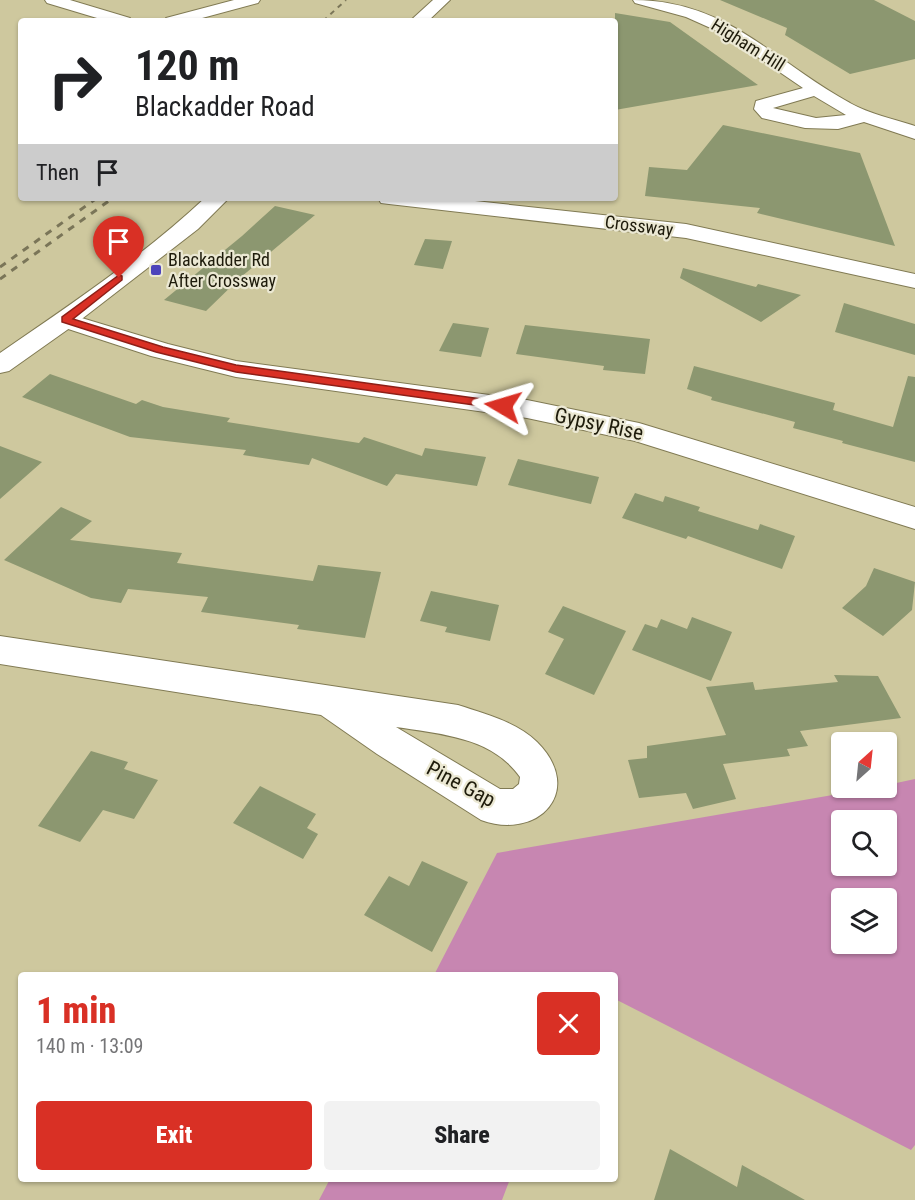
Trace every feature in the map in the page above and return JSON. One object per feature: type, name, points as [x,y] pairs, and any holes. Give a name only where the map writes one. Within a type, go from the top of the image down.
[{"type":"street","points":[[53,0],[114,18]]},
{"type":"street","points":[[183,18],[252,0]]},
{"type":"street","points":[[421,18],[442,0]]},
{"type":"street","name":"Higham Hill","points":[[641,0],[692,14],[730,30],[844,108],[915,133]]},
{"type":"street","name":"Higham Hill","points":[[816,90],[778,99],[763,105],[763,109],[769,114],[824,125],[862,116]]},
{"type":"street","points":[[0,365],[65,320],[190,224],[215,201]]},
{"type":"street","name":"Crossway","points":[[416,201],[686,231],[915,281]]},
{"type":"street","name":"Crossway","points":[[885,276],[915,286]]},
{"type":"street","name":"Gypsy Rise","points":[[65,320],[160,350],[236,369],[527,409],[639,432],[915,518]]},
{"type":"street","name":"Pine Gap","points":[[0,650],[458,721],[496,734],[525,752],[540,774],[537,794],[519,807],[495,807],[390,743],[332,703]]},
{"type":"shaded area","points":[[915,779],[915,1145],[911,1150],[618,1001],[618,972],[436,972],[497,853],[831,795],[831,798],[897,798],[897,783]]},
{"type":"shaded area","points":[[328,1182],[509,1182],[502,1200],[319,1200]]},
{"type":"building","points":[[720,0],[874,0],[915,21],[915,59],[850,74],[785,35],[787,28]]},
{"type":"building","points":[[615,13],[670,22],[758,85],[618,109],[618,18],[615,18]]},
{"type":"building","points":[[723,125],[860,153],[895,246],[757,213],[760,208],[645,196],[649,167],[687,170]]},
{"type":"building","points":[[275,206],[315,215],[241,277],[206,311],[164,300],[242,236]]},
{"type":"building","points":[[425,239],[452,241],[443,269],[414,265]]},
{"type":"building","points":[[683,268],[756,287],[758,284],[801,295],[761,322],[680,278]]},
{"type":"building","points":[[844,303],[915,324],[915,355],[835,332]]},
{"type":"building","points":[[453,323],[489,328],[481,357],[439,351]]},
{"type":"building","points":[[525,325],[650,339],[645,374],[603,370],[604,366],[516,354]]},
{"type":"building","points":[[694,366],[835,403],[833,410],[893,427],[908,376],[915,377],[915,462],[793,428],[795,422],[711,400],[712,397],[687,389]]},
{"type":"building","points":[[50,374],[136,404],[142,400],[163,407],[230,418],[227,422],[359,443],[364,437],[422,456],[425,448],[486,457],[477,486],[396,474],[387,486],[312,458],[309,465],[243,455],[246,450],[130,437],[22,397]]},
{"type":"building","points":[[0,446],[42,462],[0,499]]},
{"type":"building","points":[[518,459],[599,477],[591,504],[508,485]]},
{"type":"building","points":[[635,493],[663,502],[665,496],[700,507],[698,511],[758,530],[760,524],[795,536],[782,569],[688,536],[686,539],[622,518]]},
{"type":"building","points":[[61,507],[92,521],[70,540],[182,553],[177,563],[313,581],[318,565],[381,572],[365,638],[297,629],[299,625],[201,612],[208,597],[128,589],[121,603],[91,598],[4,560]]},
{"type":"building","points":[[874,568],[915,582],[912,610],[883,636],[842,608],[866,586]]},
{"type":"building","points":[[431,591],[499,605],[490,641],[445,632],[447,627],[420,621]]},
{"type":"building","points":[[563,606],[626,631],[594,695],[545,674],[564,639],[548,632]]},
{"type":"building","points":[[692,617],[732,632],[711,681],[632,650],[645,624],[657,628],[661,619],[687,629]]},
{"type":"building","points":[[834,675],[878,676],[901,718],[800,731],[808,746],[787,749],[790,756],[723,764],[736,799],[693,809],[686,793],[639,798],[628,760],[647,758],[647,746],[726,735],[706,687],[753,682],[755,690],[838,682]]},
{"type":"building","points":[[91,751],[128,762],[124,769],[158,780],[134,819],[103,810],[80,842],[38,826]]},
{"type":"building","points":[[260,786],[316,814],[307,828],[318,834],[303,859],[233,823]]},
{"type":"building","points":[[422,861],[468,882],[432,952],[364,915],[389,876],[409,886]]},
{"type":"building","points":[[670,1149],[737,1187],[742,1165],[805,1200],[654,1200]]},
{"type":"railway","points":[[326,18],[346,0]]},
{"type":"railway","points":[[0,267],[93,201]]},
{"type":"railway","points":[[0,279],[109,201]]},
{"type":"place","name":"Blackadder Rd After Crossway","points":[[156,270]]},
{"type":"route","points":[[119,278],[65,320],[160,350],[236,369],[503,406]]}]
